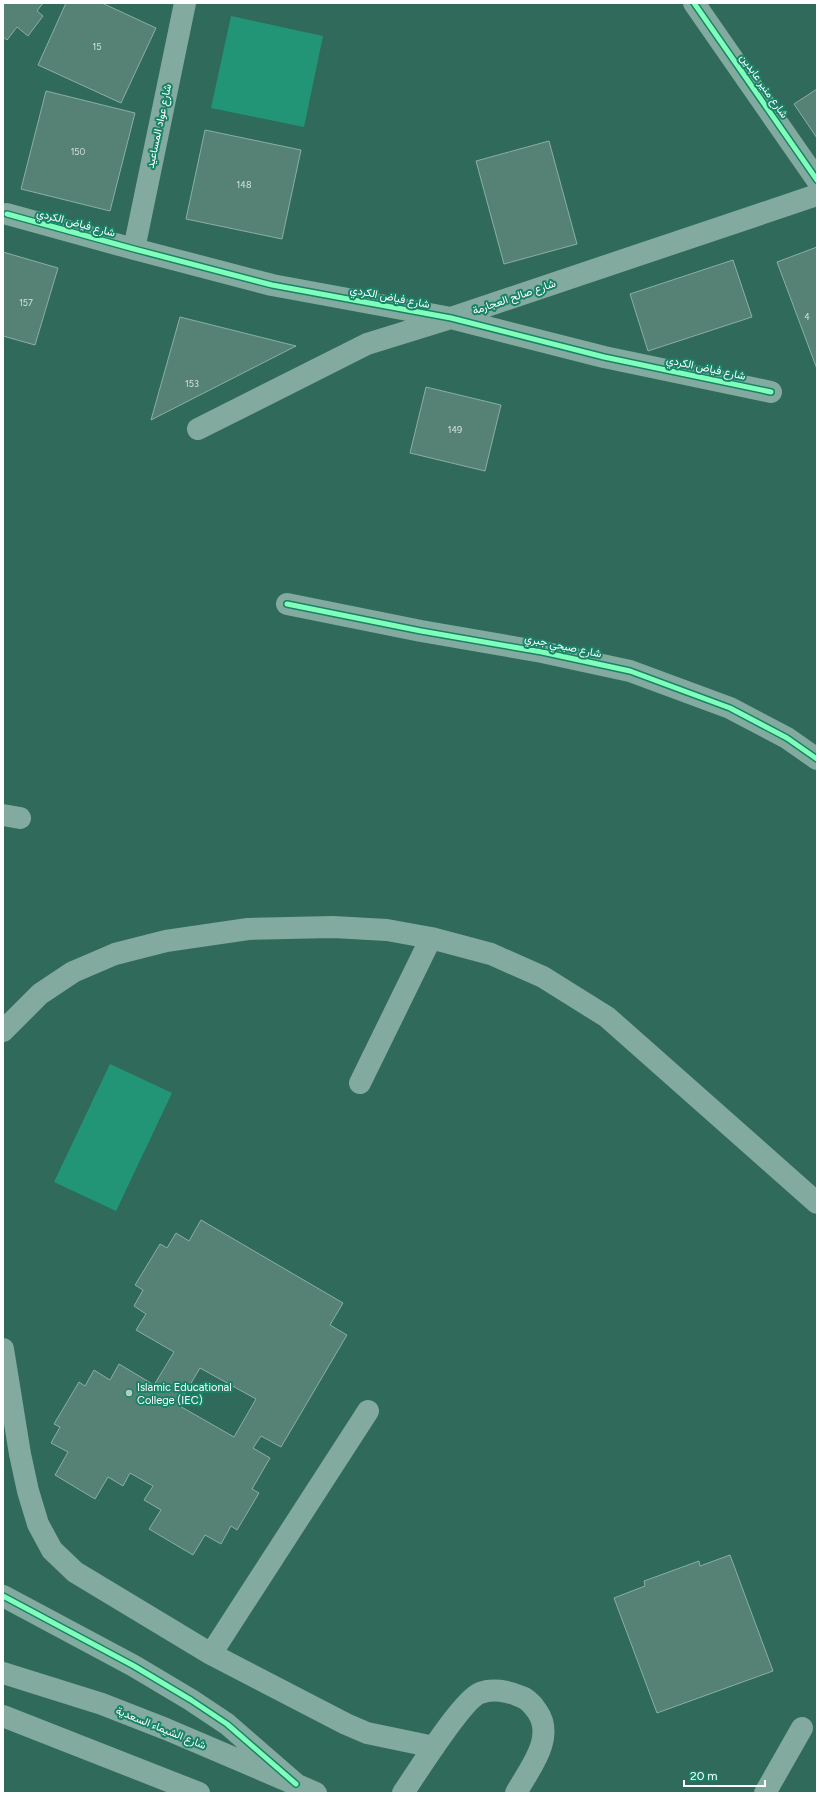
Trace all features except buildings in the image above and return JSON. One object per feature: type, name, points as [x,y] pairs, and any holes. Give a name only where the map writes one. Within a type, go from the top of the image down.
[{"type":"street","name":"شارع عواد المساعيد","points":[[134,249],[185,3]]},
{"type":"street","name":"شارع منير عابدين","points":[[694,3],[817,180]]},
{"type":"street","name":"شارع صالح العجارمة","points":[[198,429],[367,344],[451,318],[817,195]]},
{"type":"street","name":"شارع فياض الكردي","points":[[7,214],[272,285],[451,318],[604,356],[771,392]]},
{"type":"street","name":"شارع صبحي جبري","points":[[287,604],[421,631],[542,652],[630,671],[730,708],[787,738],[817,759]]},
{"type":"street","points":[[3,1031],[40,994],[73,972],[114,954],[166,941],[248,929],[333,927],[387,930],[431,938],[491,954],[543,977],[608,1017],[817,1203]]},
{"type":"street","points":[[360,1083],[431,938]]},
{"type":"street","points":[[3,1349],[20,1454],[28,1491],[38,1524],[52,1550],[75,1572],[211,1654],[346,1724],[366,1733],[434,1747]]},
{"type":"street","points":[[211,1654],[368,1411]]},
{"type":"street","points":[[3,1596],[134,1666],[191,1700],[227,1724],[296,1784]]},
{"type":"street","name":"شارع الشيماء السعدية","points":[[3,1673],[102,1704],[166,1729],[316,1793]]},
{"type":"street","points":[[403,1793],[434,1747],[469,1701],[480,1693],[495,1691],[510,1692],[523,1697],[533,1705],[544,1723],[545,1733],[543,1744],[516,1793]]},
{"type":"street","points":[[3,1716],[199,1793]]},
{"type":"street","points":[[765,1793],[802,1728]]},
{"type":"green space","points":[[231,16],[323,36],[304,127],[211,108]]},
{"type":"green space","points":[[110,1064],[172,1093],[116,1211],[54,1182]]},
{"type":"cycle path","points":[[694,3],[817,180]]},
{"type":"cycle path","points":[[7,214],[272,285],[451,318],[604,357],[771,392]]},
{"type":"cycle path","points":[[287,604],[421,631],[542,652],[630,671],[730,708],[787,738],[817,759]]},
{"type":"cycle path","points":[[3,1596],[134,1666],[191,1700],[227,1724],[296,1784]]},
{"type":"place","name":"Islamic Educational College (IEC)","points":[[129,1393]]}]
